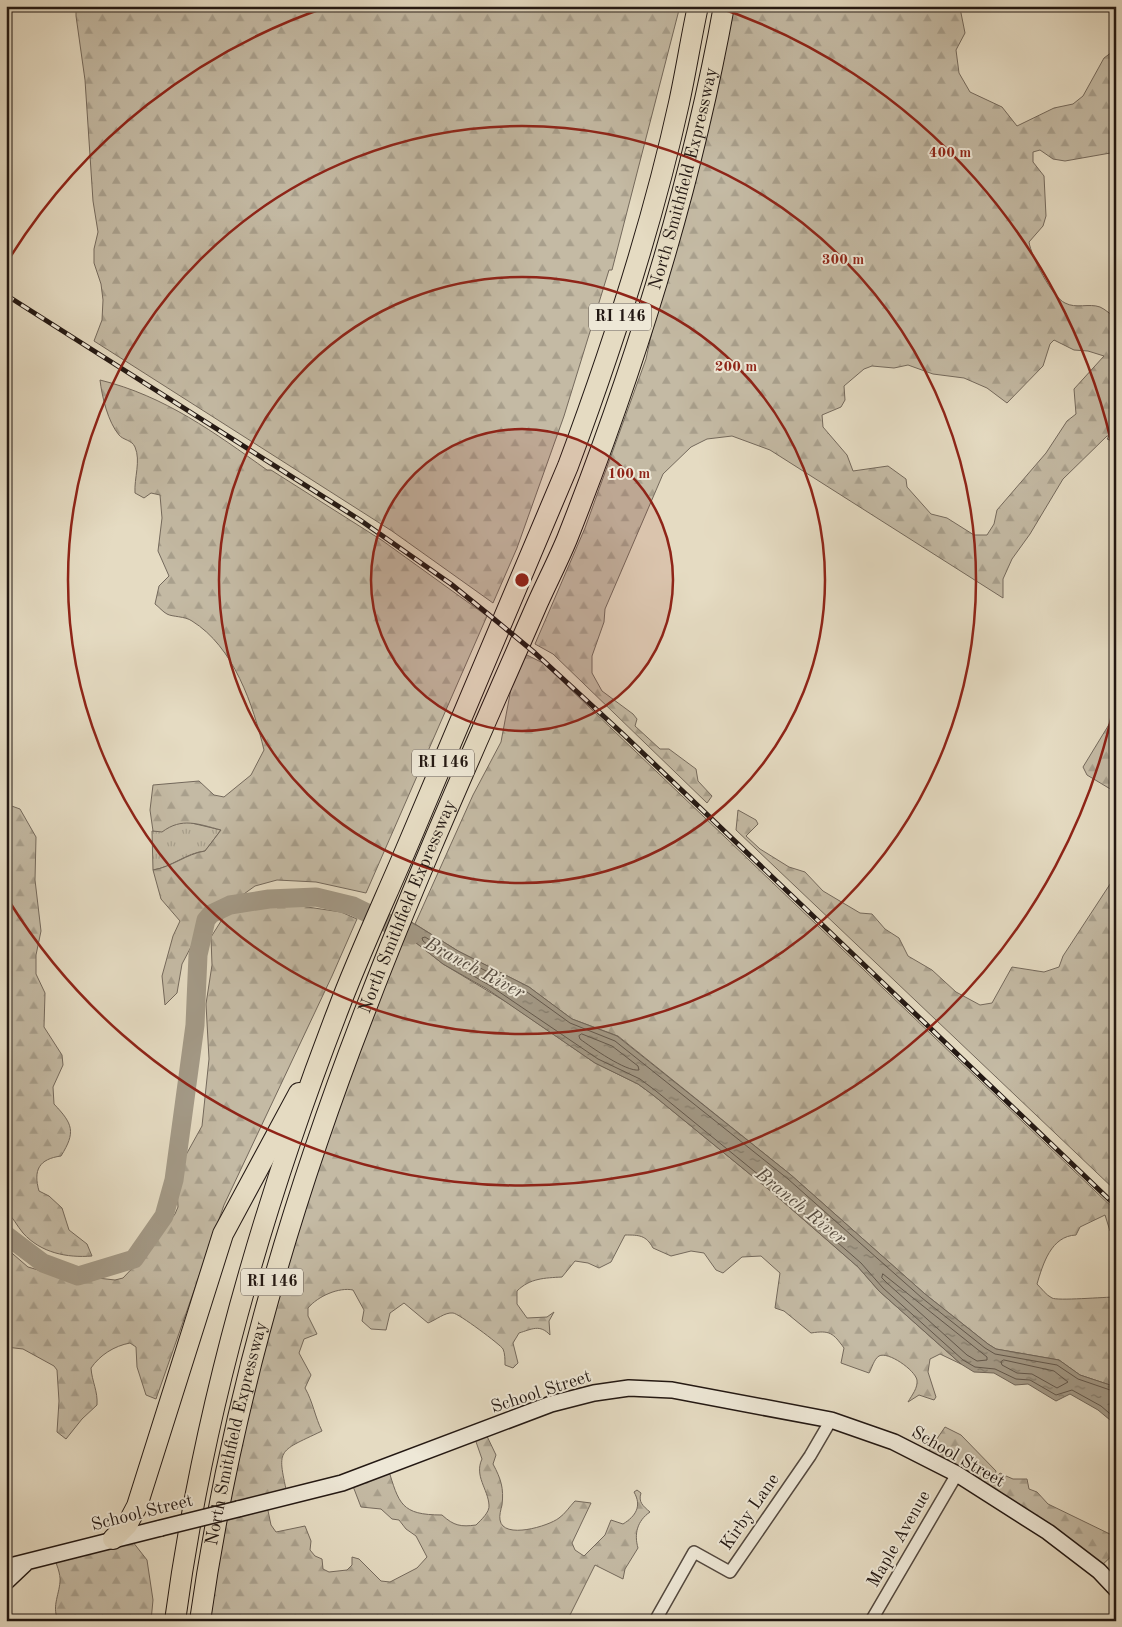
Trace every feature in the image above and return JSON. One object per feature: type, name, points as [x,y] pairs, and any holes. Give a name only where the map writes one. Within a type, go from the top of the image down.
[{"type":"highway","name":"North Smithfield Expressway","points":[[175,1621],[198,1480],[218,1386],[263,1225],[319,1062],[364,945],[568,466],[594,396],[646,231],[679,103],[698,6]]},
{"type":"highway","name":"North Smithfield Expressway","points":[[200,1618],[235,1426],[269,1295],[316,1143],[387,955],[566,542],[615,410],[640,336],[670,233],[724,6]]},
{"type":"highway","points":[[113,1539],[127,1525],[138,1506],[223,1234],[288,1109],[319,1062]]},
{"type":"street","name":"School Street","points":[[6,1567],[342,1483],[551,1404],[594,1393],[629,1388],[672,1390],[831,1420],[875,1434],[958,1474],[1054,1537],[1099,1571],[1116,1589]]},
{"type":"street","name":"Kirby Lane","points":[[655,1621],[694,1552],[730,1572],[810,1456],[831,1420]]},
{"type":"street","name":"Maple Avenue","points":[[871,1621],[958,1474]]},
{"type":"street","points":[[6,1582],[20,1567],[33,1559]]},
{"type":"green space","points":[[76,6],[680,6],[612,270],[609,270],[564,416],[517,548],[493,603],[392,531],[94,341],[102,320],[103,300],[101,284],[94,263],[94,249],[98,232],[93,201],[85,80]]},
{"type":"green space","points":[[732,6],[957,6],[960,8],[965,33],[956,50],[959,73],[970,92],[1002,107],[1017,126],[1054,108],[1073,104],[1083,96],[1104,58],[1116,49],[1116,152],[1065,161],[1053,159],[1040,150],[1033,152],[1033,162],[1044,176],[1046,216],[1043,226],[1029,242],[1043,276],[1060,299],[1074,306],[1100,307],[1116,318],[1116,442],[1107,439],[1109,436],[1107,436],[1063,479],[1030,534],[1012,559],[1003,579],[1003,598],[770,450],[732,436],[707,439],[691,447],[663,474],[605,609],[604,622],[592,656],[592,673],[602,691],[633,714],[637,719],[635,726],[660,749],[669,749],[696,769],[698,781],[712,796],[707,803],[553,654],[535,644],[585,528],[646,359],[662,286]],"holes":[[[1054,340],[1074,350],[1088,351],[1104,356],[1074,389],[1076,414],[1067,421],[1046,453],[997,510],[994,524],[987,535],[974,535],[947,518],[931,514],[907,487],[906,479],[888,466],[853,471],[847,455],[823,427],[822,415],[841,407],[845,400],[844,386],[864,369],[872,366],[894,368],[908,365],[933,374],[964,378],[987,388],[1007,403],[1043,366],[1050,344]]]},
{"type":"green space","points":[[100,380],[146,396],[168,406],[208,429],[267,470],[271,470],[383,541],[487,616],[366,893],[316,882],[277,880],[255,886],[230,904],[205,911],[200,917],[192,945],[182,964],[177,993],[165,1005],[162,976],[173,936],[180,921],[161,899],[153,870],[205,851],[221,830],[197,824],[183,823],[169,827],[162,832],[153,831],[150,810],[153,785],[199,781],[214,795],[224,797],[251,775],[264,750],[254,715],[240,678],[219,646],[207,632],[192,621],[167,614],[155,604],[159,586],[169,576],[158,551],[162,518],[160,495],[151,493],[144,498],[135,493],[137,452],[130,441],[123,438],[115,430],[104,401]]},
{"type":"green space","points":[[525,654],[543,663],[1116,1211],[1116,1227],[1110,1231],[1105,1215],[1080,1227],[1076,1235],[1060,1240],[1049,1252],[1037,1284],[1048,1295],[1056,1299],[1116,1297],[1116,1387],[1080,1375],[1059,1360],[996,1349],[988,1344],[925,1294],[791,1175],[618,1036],[572,1019],[529,987],[458,951],[415,924],[473,795],[501,742],[513,678]]},
{"type":"green space","points":[[1116,713],[1116,790],[1112,790],[1087,775],[1083,767]]},
{"type":"green space","points":[[6,804],[20,809],[36,837],[35,880],[41,931],[36,955],[36,974],[45,993],[44,1027],[62,1055],[63,1065],[53,1087],[54,1104],[69,1123],[70,1128],[69,1141],[61,1156],[47,1160],[39,1167],[37,1184],[39,1191],[49,1196],[62,1208],[69,1230],[87,1244],[92,1256],[64,1255],[46,1250],[30,1240],[6,1211]]},
{"type":"green space","points":[[738,810],[756,820],[758,824],[746,836],[760,849],[789,867],[805,872],[823,891],[860,913],[872,914],[885,929],[899,938],[908,956],[932,970],[956,992],[980,1005],[992,1003],[1012,967],[1044,972],[1059,967],[1063,956],[1116,875],[1116,1191],[736,830]]},
{"type":"green space","points":[[183,821],[221,830],[205,851],[192,854],[153,870],[152,831],[160,830]]},
{"type":"green space","points":[[287,904],[341,912],[357,919],[224,1205],[156,1399],[146,1395],[137,1367],[136,1347],[130,1343],[118,1346],[103,1355],[91,1368],[97,1395],[97,1405],[82,1419],[66,1439],[57,1432],[59,1401],[57,1370],[54,1366],[23,1349],[6,1347],[6,1248],[28,1267],[45,1272],[115,1280],[123,1278],[142,1258],[175,1214],[178,1207],[177,1188],[182,1162],[202,1126],[209,1059],[206,1004],[212,965],[211,937],[228,910],[238,906]]},
{"type":"green space","points":[[404,937],[415,942],[443,964],[508,1003],[595,1063],[638,1084],[653,1095],[773,1193],[858,1267],[879,1291],[961,1364],[940,1354],[930,1359],[928,1372],[936,1397],[934,1400],[919,1395],[908,1402],[916,1389],[917,1380],[901,1362],[888,1356],[879,1356],[874,1361],[869,1373],[841,1363],[844,1348],[834,1336],[827,1332],[811,1333],[784,1311],[775,1308],[780,1273],[761,1256],[742,1257],[723,1273],[716,1270],[704,1253],[691,1251],[671,1256],[653,1248],[645,1238],[634,1235],[625,1235],[611,1262],[599,1268],[588,1263],[575,1261],[562,1277],[532,1281],[517,1291],[517,1304],[527,1318],[547,1317],[554,1312],[549,1321],[550,1335],[539,1328],[519,1333],[513,1343],[518,1363],[513,1368],[505,1365],[504,1352],[500,1346],[457,1314],[447,1314],[428,1323],[404,1303],[390,1313],[386,1330],[371,1329],[362,1321],[364,1310],[353,1290],[347,1289],[329,1293],[308,1308],[308,1316],[317,1334],[304,1339],[299,1353],[311,1375],[305,1388],[322,1431],[296,1444],[284,1454],[282,1470],[288,1498],[267,1506],[271,1525],[276,1532],[305,1526],[311,1541],[310,1550],[315,1556],[322,1559],[323,1569],[329,1572],[347,1570],[352,1565],[352,1557],[359,1559],[381,1581],[390,1582],[417,1568],[427,1557],[416,1536],[406,1529],[399,1520],[392,1519],[381,1509],[361,1507],[351,1481],[388,1468],[399,1499],[410,1510],[418,1513],[442,1515],[458,1525],[476,1525],[485,1516],[489,1508],[488,1499],[480,1477],[482,1459],[474,1436],[485,1432],[496,1455],[493,1464],[500,1479],[502,1489],[503,1499],[500,1520],[503,1526],[509,1529],[527,1530],[559,1518],[575,1501],[591,1503],[572,1543],[575,1550],[584,1556],[605,1535],[611,1520],[623,1524],[631,1518],[637,1506],[634,1492],[637,1490],[641,1493],[640,1499],[642,1504],[650,1512],[639,1524],[636,1538],[638,1548],[625,1569],[623,1579],[595,1565],[567,1621],[200,1621],[244,1410],[312,1185],[373,1009]]},
{"type":"green space","points":[[945,1427],[961,1435],[996,1471],[994,1479],[1000,1473],[1004,1475],[1003,1478],[1006,1476],[1013,1479],[1027,1479],[1029,1489],[1037,1492],[1048,1504],[1116,1537],[1116,1552],[1100,1567],[926,1455]]},
{"type":"green space","points":[[129,1537],[147,1560],[153,1600],[151,1621],[59,1621],[56,1607],[60,1579],[53,1555]]},
{"type":"water","points":[[405,918],[458,951],[529,987],[572,1019],[617,1036],[791,1175],[925,1294],[988,1344],[996,1349],[1059,1360],[1080,1375],[1116,1387],[1116,1425],[1098,1410],[1070,1394],[1056,1401],[1028,1384],[1015,1385],[994,1373],[974,1372],[961,1364],[879,1291],[858,1267],[773,1193],[653,1095],[638,1084],[595,1063],[487,989],[443,964],[415,942],[404,937]]},
{"type":"waterway","name":"Branch River","points":[[6,1235],[43,1263],[78,1276],[134,1259],[164,1216],[174,1180],[195,1025],[198,955],[206,920],[211,914],[230,905],[269,899],[316,897],[353,906],[412,935]]},
{"type":"railway","points":[[6,295],[360,520],[451,584],[488,614],[535,653],[624,735],[1116,1206]]}]
